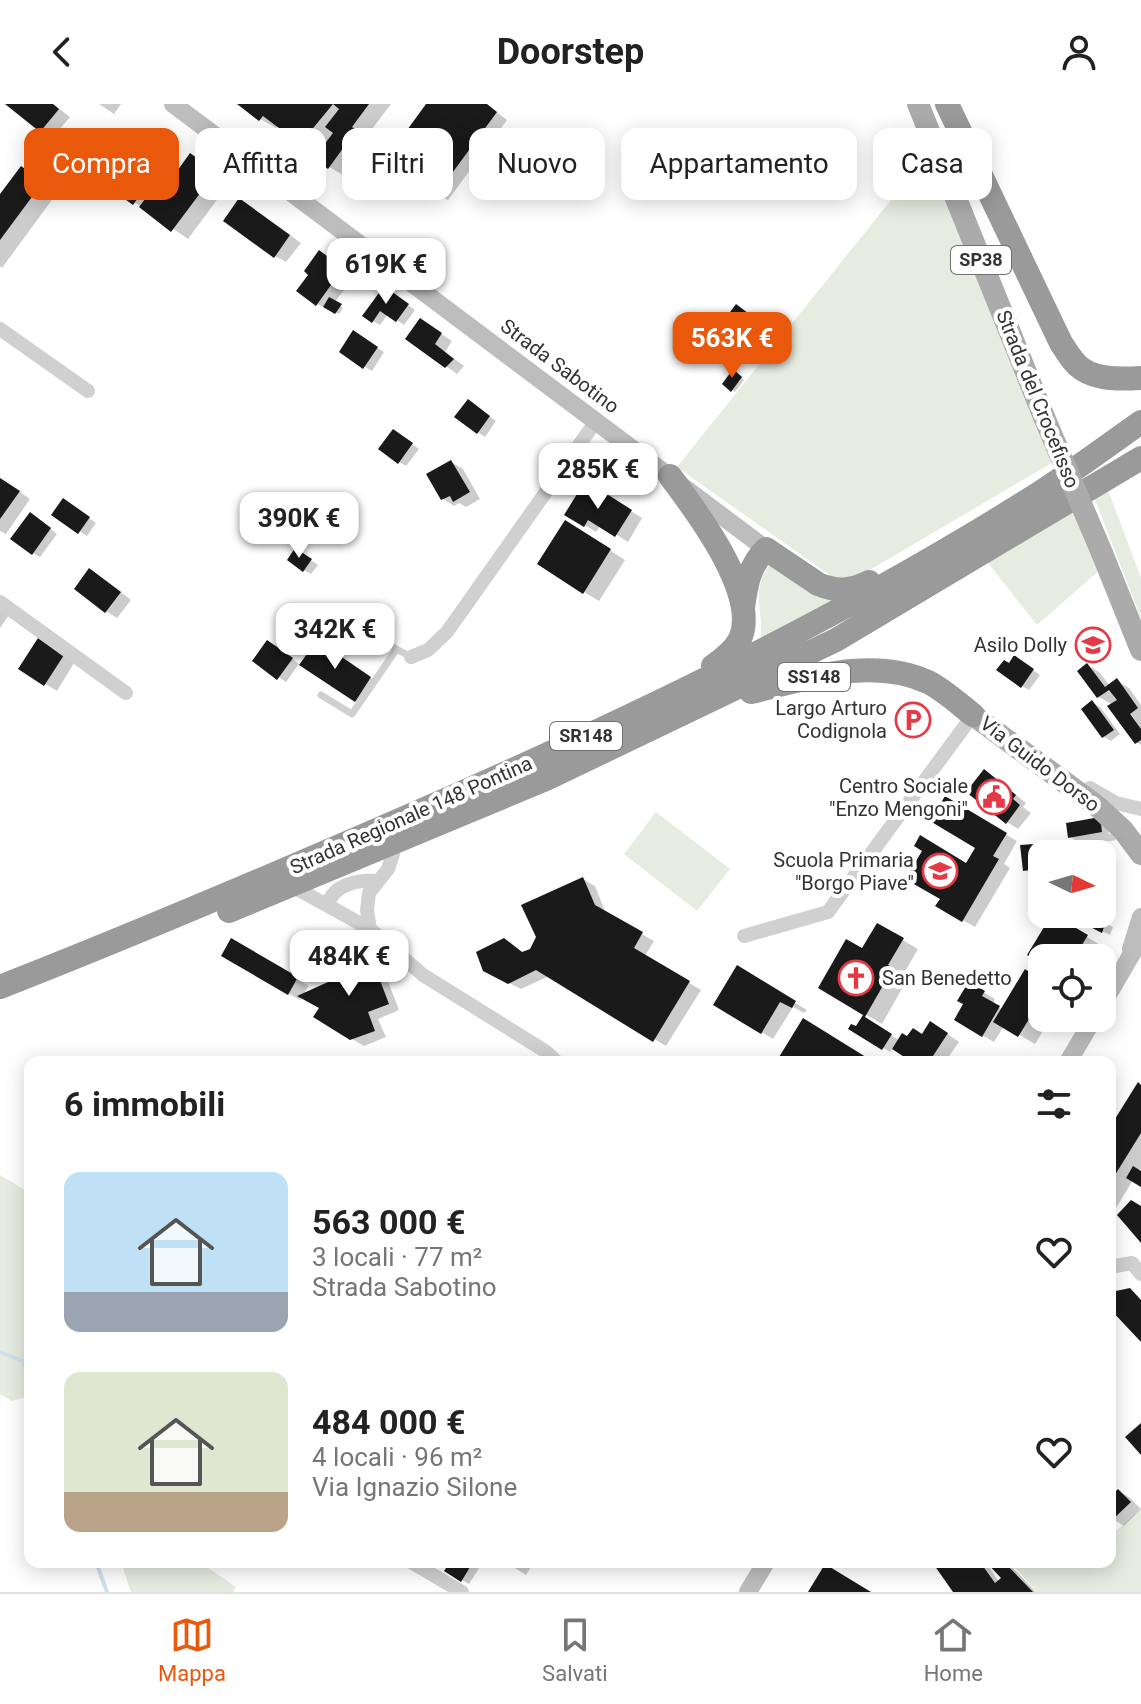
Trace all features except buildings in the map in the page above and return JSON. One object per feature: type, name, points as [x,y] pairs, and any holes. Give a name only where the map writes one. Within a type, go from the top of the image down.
[{"type":"highway","points":[[947,104],[1061,343],[1074,363],[1083,371],[1100,376],[1141,378]]},
{"type":"highway","name":"Strada Regionale 148 Pontina","points":[[0,989],[341,846],[541,758],[682,690],[816,623],[954,545],[1034,497],[1141,422]]},
{"type":"highway","name":"Strada Regionale 148 Pontina","points":[[0,989],[128,951],[546,779],[836,640],[1141,458]]},
{"type":"highway","points":[[670,476],[708,528],[736,586],[743,608]]},
{"type":"highway","points":[[718,547],[726,554],[736,555],[759,544]]},
{"type":"highway","points":[[759,544],[818,584],[844,590],[858,587],[909,561],[954,545]]},
{"type":"highway","points":[[682,690],[714,666],[734,648],[739,639],[750,570],[757,559],[759,544]]},
{"type":"highway","name":"SS148","points":[[651,729],[750,692],[828,674],[859,671],[885,672],[919,679],[938,688],[973,715]]},
{"type":"main road","name":"Strada del Crocefisso","points":[[918,104],[1141,650]]},
{"type":"main road","name":"Via Guido Dorso","points":[[973,715],[1089,799],[1123,830],[1141,854]]},
{"type":"street","name":"Strada Sabotino","points":[[173,104],[759,544]]},
{"type":"street","points":[[0,329],[88,391]]},
{"type":"street","points":[[411,657],[428,650],[444,636],[596,421]]},
{"type":"street","points":[[0,602],[126,693]]},
{"type":"street","name":"Via Guido Dorso","points":[[973,715],[983,713],[992,717],[1104,798],[1141,809]]},
{"type":"street","points":[[744,936],[828,912],[973,715]]},
{"type":"street","points":[[370,929],[367,910],[369,893],[388,869],[394,844]]},
{"type":"street","points":[[328,904],[330,897],[344,886],[359,880],[376,881]]},
{"type":"street","points":[[292,886],[370,929],[423,975],[550,1056]]},
{"type":"street","points":[[1127,963],[1141,917]]},
{"type":"street","points":[[1116,981],[1141,938]]},
{"type":"street","points":[[1127,963],[1141,949]]},
{"type":"street","points":[[1072,1056],[1086,1032]]},
{"type":"street","points":[[1116,1266],[1132,1263],[1141,1274]]},
{"type":"street","points":[[421,1568],[462,1592]]},
{"type":"street","points":[[748,1592],[762,1568]]},
{"type":"lane","points":[[296,643],[311,622],[319,616],[328,615],[338,617],[411,657]]},
{"type":"lane","points":[[321,695],[352,714],[396,650]]},
{"type":"lane","points":[[1094,840],[1113,837],[1123,830]]},
{"type":"shaded area","points":[[891,200],[947,200],[1055,461],[846,582],[831,576],[677,467]]},
{"type":"shaded area","points":[[1108,490],[1141,578],[1141,618],[1094,497]]},
{"type":"shaded area","points":[[1072,505],[1101,569],[1037,625],[985,559]]},
{"type":"shaded area","points":[[774,559],[833,601],[761,639],[759,588]]},
{"type":"shaded area","points":[[656,812],[730,869],[697,911],[624,854]]},
{"type":"shaded area","points":[[0,1175],[24,1189],[24,1398],[12,1401],[0,1394]]},
{"type":"shaded area","points":[[1141,1509],[1141,1592],[1037,1592],[1015,1568],[1116,1568],[1116,1531]]},
{"type":"shaded area","points":[[123,1568],[208,1568],[236,1587],[233,1592],[131,1592]]},
{"type":"waterway","points":[[0,1352],[24,1364]]},
{"type":"waterway","points":[[98,1568],[107,1592]]},
{"type":"place","name":"Asilo Dolly","points":[[1093,645]]},
{"type":"place","name":"Largo Arturo Codignola","points":[[913,720]]},
{"type":"place","name":"Centro Sociale \"Enzo Mengoni\"","points":[[994,797]]},
{"type":"place","name":"Scuola Primaria \"Borgo Piave\"","points":[[940,871]]},
{"type":"place","name":"San Benedetto","points":[[856,978]]}]
